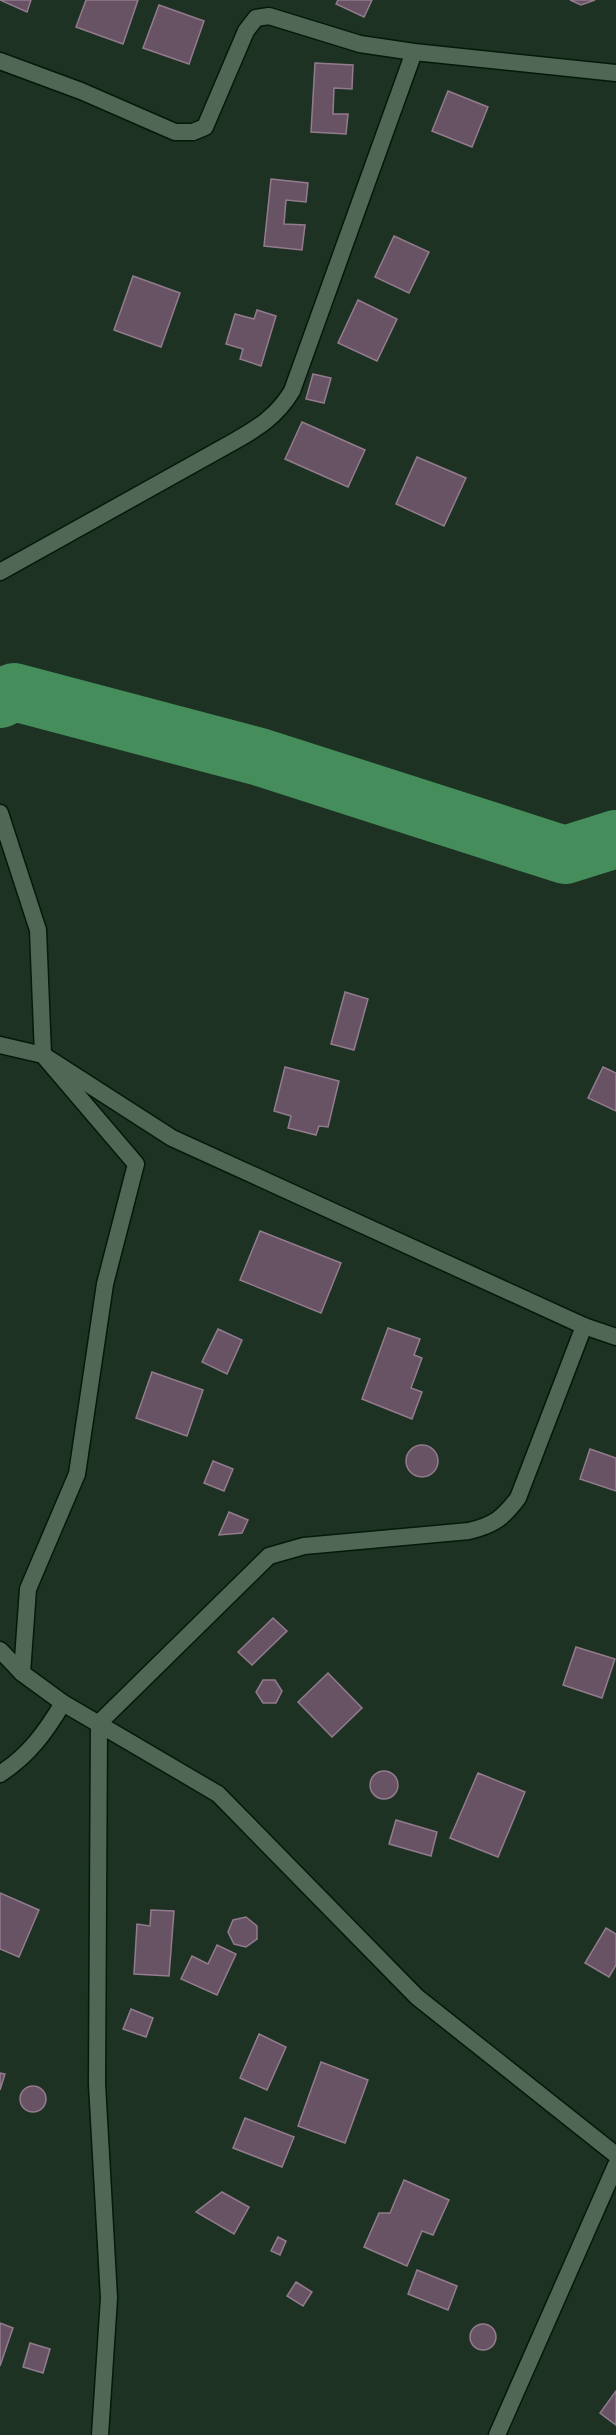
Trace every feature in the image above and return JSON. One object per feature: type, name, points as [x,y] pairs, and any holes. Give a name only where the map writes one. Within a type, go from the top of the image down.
[{"type":"street","points":[[0,61],[175,132],[193,132],[205,127],[246,31],[256,18],[269,16],[360,44],[414,52],[616,73]]},
{"type":"street","points":[[0,572],[233,442],[267,422],[282,408],[292,391],[414,52]]},
{"type":"street","points":[[0,813],[38,930],[43,1055],[136,1164],[105,1284],[77,1473],[27,1589],[22,1673]]},
{"type":"street","points":[[0,1045],[43,1055],[172,1138],[584,1326],[616,1337]]},
{"type":"street","points":[[99,2435],[109,2298],[97,2084],[99,1723],[268,1556],[304,1546],[469,1531],[490,1526],[506,1513],[518,1498],[584,1326]]},
{"type":"street","points":[[0,1650],[22,1673],[63,1703],[218,1794],[417,1996],[616,2155]]},
{"type":"street","points":[[0,1774],[19,1761],[42,1738],[63,1703]]},
{"type":"street","points":[[497,2435],[616,2165]]},
{"type":"building","points":[[0,0],[31,0],[27,12]]},
{"type":"building","points":[[86,0],[138,0],[123,44],[76,27]]},
{"type":"building","points":[[338,0],[372,0],[364,17],[336,4]]},
{"type":"building","points":[[570,0],[595,0],[581,5]]},
{"type":"building","points":[[159,5],[204,21],[189,64],[143,48]]},
{"type":"building","points":[[315,63],[353,65],[352,89],[334,88],[333,114],[348,114],[346,134],[311,132]]},
{"type":"building","points":[[448,91],[488,107],[472,147],[432,131]]},
{"type":"building","points":[[271,179],[308,183],[306,202],[286,200],[284,224],[305,225],[302,250],[264,246]]},
{"type":"building","points":[[394,236],[429,252],[409,293],[375,277]]},
{"type":"building","points":[[133,276],[180,293],[161,347],[114,330]]},
{"type":"building","points":[[358,300],[397,319],[377,361],[338,343]]},
{"type":"building","points":[[257,310],[276,316],[261,366],[240,359],[243,349],[226,344],[235,314],[254,319]]},
{"type":"building","points":[[313,374],[331,378],[324,403],[306,399]]},
{"type":"building","points":[[302,422],[365,450],[348,487],[285,459]]},
{"type":"building","points":[[417,457],[466,478],[444,526],[396,504]]},
{"type":"building","points":[[345,992],[368,999],[354,1050],[331,1044]]},
{"type":"building","points":[[285,1067],[339,1081],[328,1127],[319,1126],[316,1135],[288,1128],[291,1116],[274,1111]]},
{"type":"building","points":[[603,1067],[616,1073],[616,1111],[588,1098]]},
{"type":"building","points":[[260,1231],[341,1263],[321,1313],[240,1280]]},
{"type":"building","points":[[388,1328],[420,1339],[414,1355],[422,1358],[411,1388],[422,1392],[412,1419],[362,1399]]},
{"type":"building","points":[[218,1329],[242,1340],[227,1374],[202,1362]]},
{"type":"building","points":[[152,1372],[203,1390],[187,1436],[136,1418]]},
{"type":"building","points":[[422,1445],[433,1450],[438,1461],[433,1472],[422,1477],[411,1472],[406,1461],[411,1450]]},
{"type":"building","points":[[590,1449],[616,1458],[616,1491],[580,1479]]},
{"type":"building","points":[[213,1461],[233,1469],[224,1491],[204,1483]]},
{"type":"building","points":[[229,1512],[248,1520],[242,1533],[219,1535]]},
{"type":"building","points":[[273,1618],[287,1631],[252,1665],[238,1652]]},
{"type":"building","points":[[576,1647],[615,1659],[602,1698],[563,1685]]},
{"type":"building","points":[[328,1673],[362,1708],[332,1737],[298,1702]]},
{"type":"building","points":[[263,1680],[275,1680],[282,1691],[276,1703],[263,1703],[256,1692]]},
{"type":"building","points":[[384,1771],[394,1775],[398,1785],[394,1795],[384,1799],[374,1795],[370,1785],[374,1775]]},
{"type":"building","points":[[478,1773],[525,1792],[498,1857],[450,1838]]},
{"type":"building","points":[[396,1820],[437,1832],[431,1856],[389,1844]]},
{"type":"building","points":[[0,1893],[39,1910],[19,1957],[0,1949]]},
{"type":"building","points":[[151,1910],[174,1911],[169,1976],[134,1974],[137,1924],[150,1926]]},
{"type":"building","points":[[246,1917],[257,1926],[257,1939],[246,1947],[234,1944],[228,1932],[233,1920]]},
{"type":"building","points":[[606,1928],[616,1934],[616,1965],[609,1977],[585,1963]]},
{"type":"building","points":[[217,1945],[236,1954],[217,1995],[181,1979],[192,1956],[208,1964]]},
{"type":"building","points":[[131,2009],[153,2018],[146,2037],[123,2029]]},
{"type":"building","points":[[259,2034],[286,2047],[267,2090],[240,2078]]},
{"type":"building","points":[[321,2062],[368,2080],[345,2143],[298,2126]]},
{"type":"building","points":[[0,2073],[5,2074],[0,2090]]},
{"type":"building","points":[[33,2086],[42,2090],[46,2099],[42,2108],[33,2112],[24,2108],[20,2099],[24,2090]]},
{"type":"building","points":[[245,2118],[294,2137],[282,2167],[233,2148]]},
{"type":"building","points":[[404,2180],[449,2200],[433,2235],[422,2231],[407,2266],[364,2247],[379,2213],[390,2213]]},
{"type":"building","points":[[222,2192],[249,2207],[234,2234],[196,2212]]},
{"type":"building","points":[[278,2237],[286,2241],[280,2255],[271,2251]]},
{"type":"building","points":[[417,2270],[457,2286],[448,2310],[408,2294]]},
{"type":"building","points":[[296,2282],[312,2292],[303,2306],[287,2296]]},
{"type":"building","points":[[0,2323],[13,2328],[0,2366]]},
{"type":"building","points":[[483,2324],[492,2328],[496,2337],[492,2346],[483,2350],[474,2346],[470,2337],[474,2328]]},
{"type":"building","points":[[30,2343],[50,2349],[43,2373],[23,2367]]},
{"type":"building","points":[[616,2391],[616,2425],[600,2413]]},
{"type":"waterway","points":[[0,699],[14,692],[260,757],[565,855],[616,839]]}]
